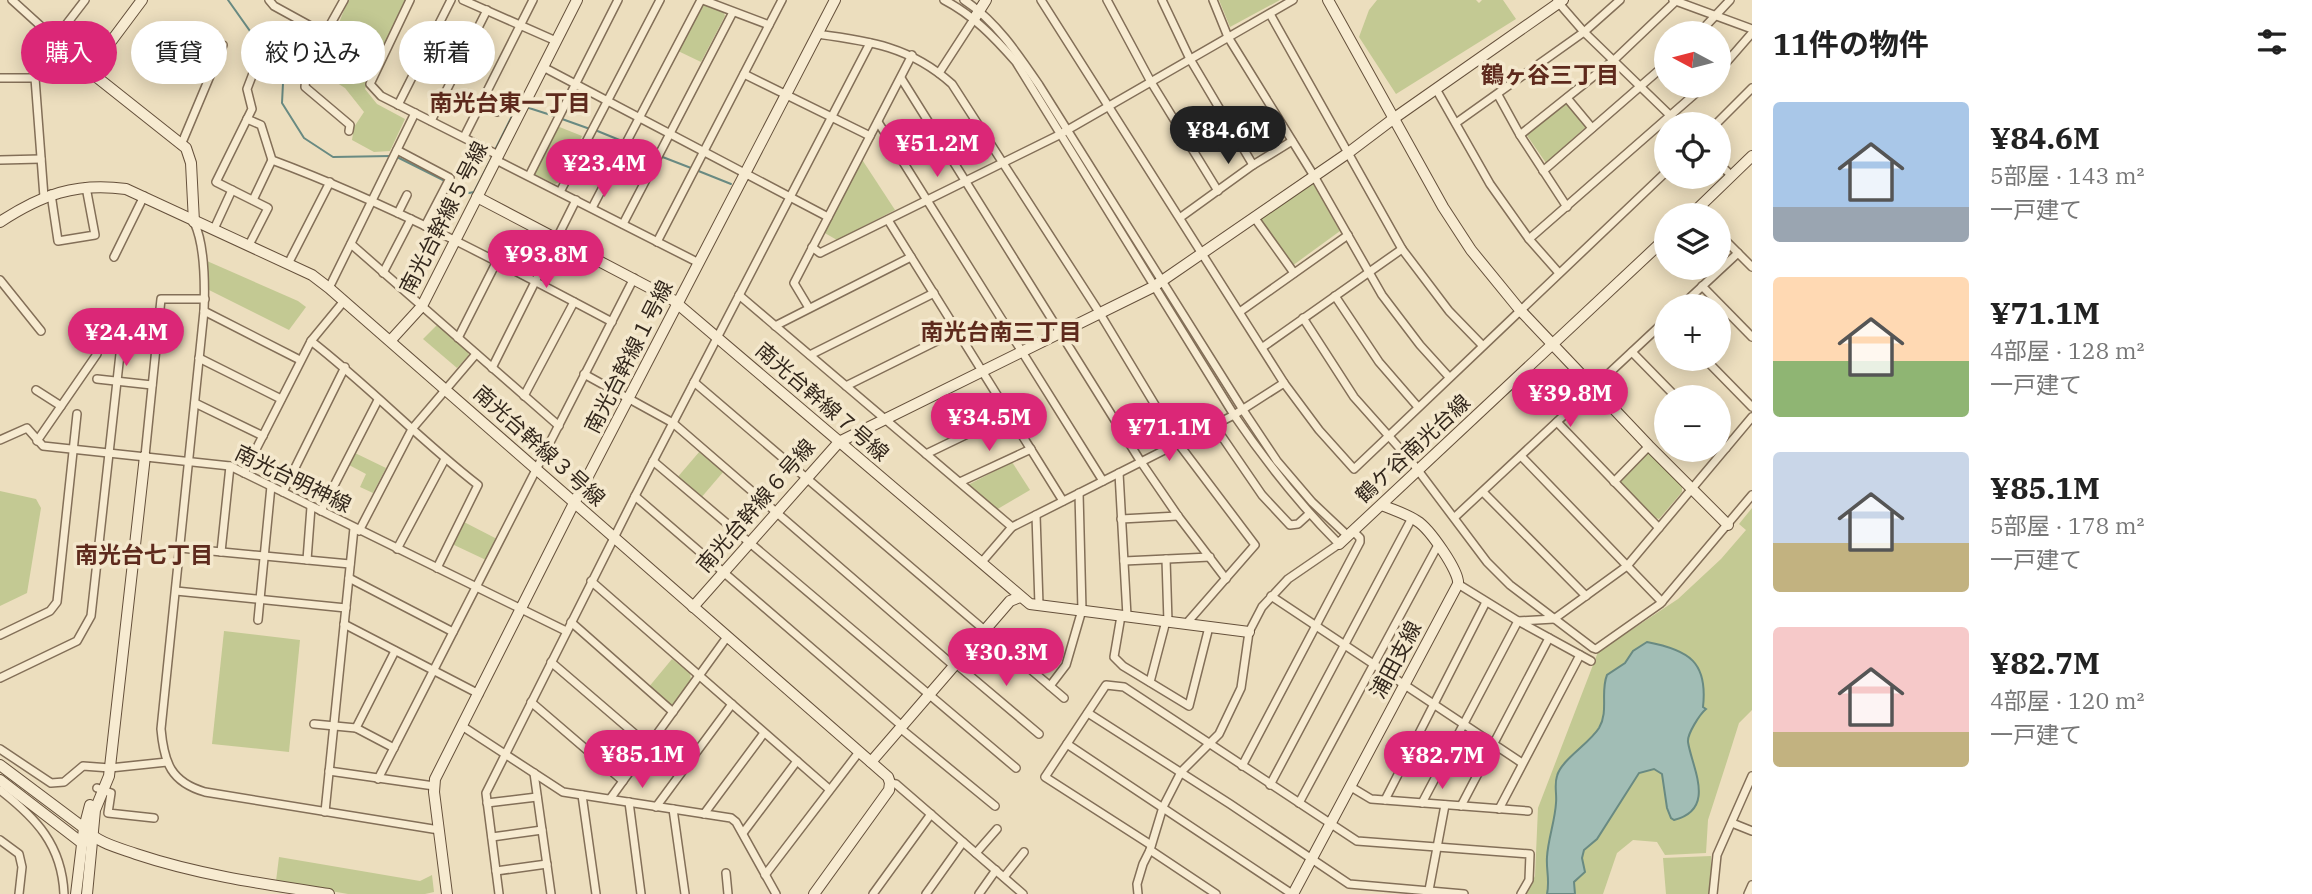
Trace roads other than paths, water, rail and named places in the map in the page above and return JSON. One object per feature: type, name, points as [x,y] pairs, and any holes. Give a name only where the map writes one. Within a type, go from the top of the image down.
[{"type":"street","points":[[16,1],[55,39],[85,0]]},
{"type":"street","points":[[117,34],[142,0]]},
{"type":"street","points":[[269,0],[274,6],[302,21]]},
{"type":"street","points":[[410,0],[370,84],[381,96],[464,137],[529,176],[699,263]]},
{"type":"street","points":[[398,104],[451,0]]},
{"type":"street","points":[[463,0],[556,41]]},
{"type":"street","points":[[464,137],[533,0]]},
{"type":"street","name":"南光台幹線５号線","points":[[391,340],[422,306],[495,155],[524,105],[577,0]]},
{"type":"street","points":[[529,176],[618,0]]},
{"type":"street","points":[[561,192],[660,0]]},
{"type":"street","points":[[592,208],[702,0],[769,25]]},
{"type":"street","points":[[657,242],[782,0]]},
{"type":"street","name":"南光台幹線１号線","points":[[434,786],[575,503],[835,0]]},
{"type":"street","points":[[944,0],[977,15]]},
{"type":"street","points":[[964,0],[1016,61],[1065,132],[1234,415],[1268,465],[1309,514],[1339,544],[1288,579],[1270,596],[1249,632],[1241,688],[1219,734],[1181,772],[1163,807],[1151,848],[1143,864],[1138,894]]},
{"type":"street","points":[[939,73],[986,0]]},
{"type":"street","points":[[1041,0],[1241,311],[1284,383],[1319,430],[1354,469],[1654,183]]},
{"type":"street","points":[[1108,0],[1152,82],[1218,191]]},
{"type":"street","points":[[1162,0],[1190,59],[1253,165]]},
{"type":"street","points":[[1213,0],[1228,37],[1314,176],[1369,272],[1399,318],[1450,377]]},
{"type":"street","points":[[812,247],[820,253],[1065,132],[1293,0]]},
{"type":"street","points":[[1328,0],[1443,207],[1471,250],[1520,310],[1728,525]]},
{"type":"street","points":[[1457,123],[1584,32],[1620,0]]},
{"type":"street","points":[[1711,21],[1730,0]]},
{"type":"street","points":[[332,21],[341,1]]},
{"type":"street","points":[[1560,1],[1584,32],[1666,112]]},
{"type":"street","name":"南光台幹線６号線","points":[[692,607],[839,442],[1158,284],[1348,153],[1560,1]]},
{"type":"street","points":[[1520,135],[1614,60],[1674,1],[1752,31],[1731,56]]},
{"type":"street","points":[[431,121],[487,10]]},
{"type":"street","points":[[623,224],[733,12]]},
{"type":"street","points":[[1270,14],[1402,249],[1449,312],[1482,345]]},
{"type":"street","points":[[817,34],[894,47],[939,73],[961,96],[1099,312],[1178,443],[1255,545],[1186,624]]},
{"type":"street","points":[[499,894],[485,793],[591,581],[870,43]]},
{"type":"street","points":[[809,308],[794,283],[912,55]]},
{"type":"street","points":[[543,67],[828,217]]},
{"type":"street","points":[[744,74],[870,136]]},
{"type":"street","points":[[1543,171],[1654,74]]},
{"type":"street","points":[[0,78],[35,78],[41,159],[58,241],[95,236],[86,187]]},
{"type":"street","points":[[901,78],[1141,462],[1226,579]]},
{"type":"street","points":[[104,84],[186,148],[191,163],[194,222],[199,232],[205,299],[162,729],[167,762],[181,782],[192,788],[439,830]]},
{"type":"street","points":[[181,145],[206,84]]},
{"type":"street","points":[[249,84],[247,89],[252,109],[216,182],[268,208],[249,245]]},
{"type":"street","points":[[305,84],[305,87],[350,125],[349,131]]},
{"type":"street","points":[[1728,112],[1752,88]]},
{"type":"street","points":[[1436,89],[1490,184],[1529,239],[1559,273]]},
{"type":"street","points":[[1498,95],[1520,135],[1567,207]]},
{"type":"street","points":[[1567,98],[1592,128]]},
{"type":"street","points":[[1675,112],[1690,98]]},
{"type":"street","points":[[481,104],[497,112]]},
{"type":"street","points":[[328,288],[415,113]]},
{"type":"street","points":[[247,119],[261,125],[272,160],[253,200]]},
{"type":"street","points":[[878,122],[1103,481]]},
{"type":"street","points":[[1529,239],[1654,130]]},
{"type":"street","points":[[1181,217],[1253,165],[1292,141]]},
{"type":"street","points":[[395,154],[450,178],[425,226]]},
{"type":"street","points":[[1706,203],[1752,156]]},
{"type":"street","points":[[0,160],[41,159]]},
{"type":"street","points":[[272,160],[372,200],[497,261],[612,322]]},
{"type":"street","points":[[288,264],[330,182]]},
{"type":"street","name":"南光台幹線３号線","points":[[0,222],[47,196],[86,187],[126,189],[312,275],[391,340],[888,777],[890,783]]},
{"type":"street","points":[[214,229],[232,190]]},
{"type":"street","points":[[398,213],[407,195]]},
{"type":"street","points":[[114,257],[144,196]]},
{"type":"street","name":"南光台幹線７号線","points":[[477,197],[678,303],[1030,604],[1249,632]]},
{"type":"street","points":[[492,368],[576,200]]},
{"type":"street","points":[[1254,217],[1294,273]]},
{"type":"street","points":[[383,272],[411,219]]},
{"type":"street","points":[[888,219],[1063,501]]},
{"type":"street","points":[[1241,311],[1348,235]]},
{"type":"street","points":[[352,244],[559,426]]},
{"type":"street","points":[[1731,246],[1752,267]]},
{"type":"street","points":[[1263,347],[1402,249]]},
{"type":"street","name":"鶴ケ谷南光台線","points":[[1339,544],[1654,250]]},
{"type":"street","points":[[1694,294],[1738,253]]},
{"type":"street","points":[[775,326],[911,257]]},
{"type":"street","points":[[458,338],[497,261]]},
{"type":"street","points":[[378,779],[634,278]]},
{"type":"street","points":[[0,280],[41,331]]},
{"type":"street","points":[[1158,284],[1278,461],[1312,502],[1360,538],[1242,766]]},
{"type":"street","points":[[1702,286],[1752,337]]},
{"type":"street","points":[[810,355],[934,293]]},
{"type":"street","points":[[739,295],[1012,527]]},
{"type":"street","points":[[1335,296],[1379,362],[1418,407]]},
{"type":"street","points":[[76,894],[83,828],[99,789],[109,776],[161,299],[205,299]]},
{"type":"street","points":[[244,473],[311,341],[344,301]]},
{"type":"street","points":[[524,396],[574,302]]},
{"type":"street","points":[[204,311],[300,360]]},
{"type":"street","points":[[1303,318],[1354,397],[1418,471],[1488,562],[1510,585],[1596,649],[1662,602],[1752,495]]},
{"type":"street","points":[[846,386],[957,331]]},
{"type":"street","points":[[1455,517],[1654,331]]},
{"type":"street","points":[[311,341],[345,367],[445,459],[478,485],[437,568]]},
{"type":"street","points":[[1632,352],[1664,385]]},
{"type":"street","points":[[37,441],[97,354]]},
{"type":"street","points":[[0,678],[77,641],[91,616],[120,354]]},
{"type":"street","points":[[325,812],[350,564],[356,529],[412,429],[476,354]]},
{"type":"street","points":[[199,358],[281,399]]},
{"type":"street","points":[[283,492],[345,367]]},
{"type":"street","points":[[1717,371],[1752,407]]},
{"type":"street","points":[[584,373],[673,423],[1039,734]]},
{"type":"street","points":[[97,379],[152,385]]},
{"type":"street","points":[[694,382],[1064,698]]},
{"type":"street","points":[[981,563],[1012,527],[1234,415],[1284,383]]},
{"type":"street","points":[[36,390],[61,406]]},
{"type":"street","points":[[321,511],[379,400]]},
{"type":"street","points":[[195,403],[263,436]]},
{"type":"street","points":[[926,454],[1009,414]]},
{"type":"street","points":[[0,635],[50,611],[57,602],[77,415]]},
{"type":"street","points":[[1731,442],[1752,416]]},
{"type":"street","points":[[1558,422],[1659,528]]},
{"type":"street","points":[[1214,425],[1262,495],[1290,525],[1298,524],[1309,514]]},
{"type":"street","name":"南光台明神線","points":[[0,440],[27,428],[43,446],[230,466],[566,631]]},
{"type":"street","points":[[1614,482],[1649,446]]},
{"type":"street","points":[[960,482],[1031,449]]},
{"type":"street","points":[[1521,456],[1662,602]]},
{"type":"street","points":[[397,550],[445,459]]},
{"type":"street","points":[[653,461],[1016,768]]},
{"type":"street","points":[[1518,621],[1554,620],[1627,566],[1714,462]]},
{"type":"street","points":[[221,552],[230,466]]},
{"type":"street","points":[[1119,473],[1124,616],[1114,657],[1122,666],[1189,706],[1209,627]]},
{"type":"street","points":[[258,620],[271,486]]},
{"type":"street","points":[[1483,492],[1586,596]]},
{"type":"street","points":[[1050,686],[1066,665],[1082,610],[1079,493]]},
{"type":"street","points":[[635,496],[995,806]]},
{"type":"street","points":[[1382,505],[1412,518],[1428,530],[1458,575],[1458,584],[1486,603],[1591,661]]},
{"type":"street","points":[[307,560],[311,507]]},
{"type":"street","points":[[1036,515],[1039,605]]},
{"type":"street","points":[[1121,519],[1178,516]]},
{"type":"street","points":[[1270,785],[1412,518]]},
{"type":"street","points":[[1299,803],[1438,545]]},
{"type":"street","points":[[180,548],[350,564]]},
{"type":"street","points":[[1124,561],[1210,557]]},
{"type":"street","points":[[1150,682],[1167,622],[1166,559]]},
{"type":"street","points":[[349,578],[453,632]]},
{"type":"street","points":[[591,581],[829,789]]},
{"type":"street","name":"浦田支線","points":[[1293,894],[1458,584]]},
{"type":"street","points":[[176,590],[346,608]]},
{"type":"street","points":[[1270,596],[1522,763]]},
{"type":"street","points":[[871,762],[1010,601],[1020,597]]},
{"type":"street","points":[[1385,800],[1486,603]]},
{"type":"street","points":[[1422,803],[1518,621]]},
{"type":"street","points":[[571,622],[673,712]]},
{"type":"street","points":[[344,624],[479,694]]},
{"type":"street","points":[[610,799],[727,638]]},
{"type":"street","points":[[1461,806],[1549,638]]},
{"type":"street","points":[[356,728],[395,651]]},
{"type":"street","points":[[1499,809],[1580,655]]},
{"type":"street","points":[[551,662],[649,746]]},
{"type":"street","points":[[1216,894],[1045,777],[1106,685],[1124,687],[1357,841],[1530,854],[1529,880],[1521,894]]},
{"type":"street","points":[[531,702],[623,781]]},
{"type":"street","points":[[656,807],[732,704]]},
{"type":"street","points":[[1087,713],[1349,884],[1464,894]]},
{"type":"street","points":[[314,724],[356,728],[394,748]]},
{"type":"street","points":[[462,726],[563,792],[731,818],[743,833],[776,894]]},
{"type":"street","points":[[704,814],[764,733]]},
{"type":"street","points":[[1067,744],[1293,894]]},
{"type":"street","points":[[0,749],[51,782],[68,779],[83,766],[110,768],[167,762]]},
{"type":"street","points":[[765,875],[859,752]]},
{"type":"street","points":[[743,833],[797,761]]},
{"type":"street","points":[[0,765],[93,838],[160,862],[263,889],[329,894]]},
{"type":"street","points":[[329,771],[434,786],[447,894]]},
{"type":"street","points":[[534,773],[551,894]]},
{"type":"street","points":[[1713,894],[1717,855],[1752,776]]},
{"type":"street","points":[[0,779],[82,843]]},
{"type":"street","points":[[814,894],[889,790],[890,783],[896,784],[1023,894]]},
{"type":"street","points":[[1351,787],[1371,799],[1528,811]]},
{"type":"street","points":[[99,789],[111,793],[108,813],[154,818]]},
{"type":"street","points":[[87,894],[99,789]]},
{"type":"street","points":[[0,790],[27,811],[49,839],[60,867],[64,894]]},
{"type":"street","points":[[582,795],[596,894]]},
{"type":"street","points":[[487,803],[537,797]]},
{"type":"street","points":[[629,802],[641,894]]},
{"type":"street","points":[[1429,890],[1445,805]]},
{"type":"street","points":[[673,809],[685,894]]},
{"type":"street","points":[[873,894],[931,814]]},
{"type":"street","points":[[1732,823],[1752,831]]},
{"type":"street","points":[[976,853],[997,829]]},
{"type":"street","points":[[492,837],[542,830]]},
{"type":"street","points":[[82,843],[93,838]]},
{"type":"street","points":[[0,840],[19,854],[22,867],[19,894]]},
{"type":"street","points":[[926,894],[963,842]]},
{"type":"street","points":[[1004,877],[1024,852]]},
{"type":"street","points":[[496,871],[547,864]]},
{"type":"street","points":[[979,894],[996,870]]},
{"type":"street","points":[[726,873],[728,894]]},
{"type":"street","points":[[1748,894],[1752,886]]},
{"type":"water","points":[[1647,642],[1684,654],[1699,669],[1702,679],[1703,707],[1706,709],[1694,724],[1688,742],[1699,787],[1695,807],[1687,815],[1674,820],[1667,808],[1662,774],[1654,769],[1639,773],[1597,839],[1584,850],[1582,858],[1585,872],[1574,882],[1575,894],[1547,894],[1547,857],[1555,810],[1557,776],[1564,764],[1589,740],[1602,722],[1607,675],[1625,663],[1633,651]]},
{"type":"waterway","points":[[228,0],[274,65],[283,83],[282,103],[304,138],[333,157],[391,156]]},
{"type":"waterway","points":[[495,150],[518,104],[520,105]]},
{"type":"waterway","points":[[529,108],[557,117]]},
{"type":"waterway","points":[[562,119],[590,129]]},
{"type":"waterway","points":[[595,130],[622,141]]},
{"type":"waterway","points":[[628,143],[655,153]]},
{"type":"waterway","points":[[450,183],[469,193],[474,192],[493,155]]},
{"type":"waterway","points":[[660,156],[691,168]]},
{"type":"waterway","points":[[397,157],[445,181]]},
{"type":"waterway","points":[[696,170],[731,184]]},
{"type":"district","name":"鶴ヶ谷三丁目","points":[[1550,75]]},
{"type":"district","name":"南光台東一丁目","points":[[510,103]]},
{"type":"district","name":"南光台南三丁目","points":[[1001,332]]},
{"type":"district","name":"南光台七丁目","points":[[144,555]]}]
